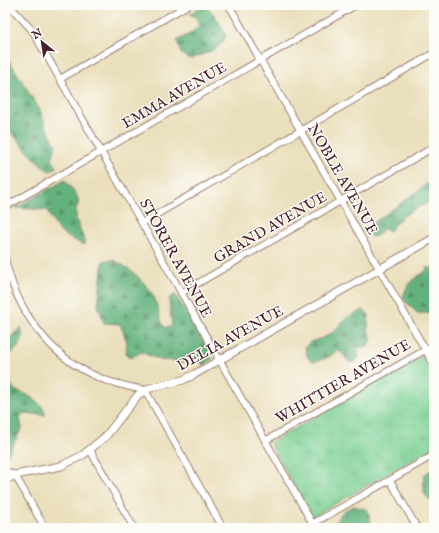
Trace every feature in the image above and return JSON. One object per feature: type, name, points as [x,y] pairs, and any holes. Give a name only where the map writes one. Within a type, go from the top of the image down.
[{"type":"street","name":"STORER AVENUE","points":[[8,5],[32,30],[314,526]]},
{"type":"street","points":[[60,79],[188,5]]},
{"type":"street","name":"NOBLE AVENUE","points":[[229,5],[434,365]]},
{"type":"street","name":"EMMA AVENUE","points":[[5,207],[356,5]]},
{"type":"street","points":[[142,223],[434,53]]},
{"type":"street","name":"GRAND AVENUE","points":[[181,293],[434,146]]},
{"type":"street","name":"DELIA AVENUE","points":[[5,480],[15,475],[61,466],[90,450],[106,436],[131,402],[145,390],[183,380],[220,361],[434,238]]},
{"type":"street","points":[[5,258],[18,298],[36,328],[53,347],[79,367],[93,375],[107,381],[145,390],[223,528]]},
{"type":"street","name":"WHITTIER AVENUE","points":[[265,440],[434,344]]},
{"type":"street","points":[[90,450],[134,528]]},
{"type":"street","points":[[305,528],[314,526],[434,455]]},
{"type":"street","points":[[5,471],[15,475],[45,528]]},
{"type":"street","points":[[390,480],[417,528]]},
{"type":"green space","points":[[202,5],[213,13],[226,35],[224,40],[217,48],[191,59],[181,54],[177,41],[200,26],[196,17],[190,14]]},
{"type":"green space","points":[[5,54],[40,110],[46,127],[56,145],[52,160],[57,167],[54,170],[48,171],[29,153],[5,125]]},
{"type":"green space","points":[[434,179],[434,200],[415,209],[398,220],[390,231],[385,228],[376,236],[371,237],[364,230]]},
{"type":"green space","points":[[65,180],[77,196],[79,202],[76,209],[76,218],[85,243],[83,245],[60,232],[47,210],[15,208]]},
{"type":"green space","points":[[113,260],[131,271],[146,285],[154,297],[164,327],[172,327],[169,299],[175,294],[208,348],[212,359],[204,366],[194,355],[187,358],[182,363],[160,360],[141,352],[131,358],[126,354],[127,342],[120,324],[104,323],[98,305],[103,261]]},
{"type":"green space","points":[[427,268],[434,268],[434,313],[417,313],[403,299],[405,291],[410,283],[424,273]]},
{"type":"green space","points":[[363,310],[369,315],[368,329],[371,342],[367,346],[357,348],[359,357],[355,363],[349,362],[342,353],[337,350],[329,357],[314,362],[308,358],[305,347],[310,342],[323,338],[335,331],[345,319]]},
{"type":"green space","points":[[21,327],[21,342],[5,359],[5,343]]},
{"type":"green space","points":[[424,355],[434,373],[434,447],[312,517],[270,443]]},
{"type":"green space","points":[[5,376],[8,377],[14,390],[29,396],[38,402],[46,415],[22,413],[20,419],[22,428],[5,460],[5,439],[8,428],[5,417]]},
{"type":"green space","points":[[434,468],[434,504],[424,494],[424,475]]},
{"type":"green space","points":[[354,506],[368,510],[371,523],[375,528],[346,528],[341,523],[335,523],[343,511]]}]
